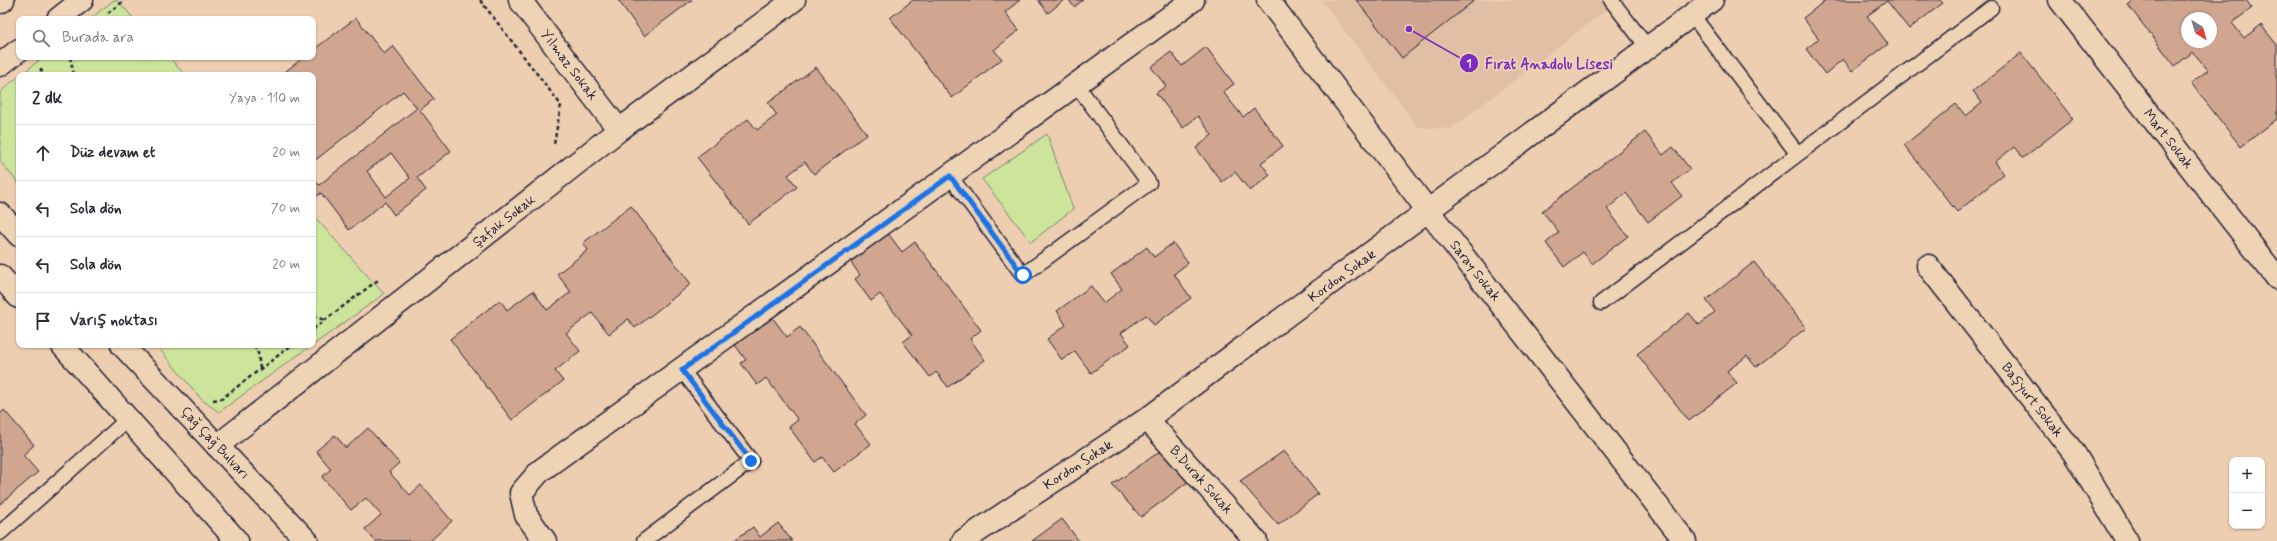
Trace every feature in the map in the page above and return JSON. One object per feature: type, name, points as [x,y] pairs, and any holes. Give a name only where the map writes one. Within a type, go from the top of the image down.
[{"type":"street","points":[[62,16],[82,0]]},
{"type":"street","name":"Yılmaz Sokak","points":[[520,0],[619,130]]},
{"type":"street","name":"Şafak Sokak","points":[[218,446],[619,130],[794,0]]},
{"type":"street","points":[[545,541],[526,515],[521,493],[540,471],[1193,0]]},
{"type":"street","name":"Saray Sokak","points":[[1268,0],[1429,212],[1685,541]]},
{"type":"street","name":"Kordon Sokak","points":[[963,541],[1147,419],[1429,212],[1712,0]]},
{"type":"street","name":"Mart Sokak","points":[[2060,0],[2277,278]]},
{"type":"street","points":[[0,66],[16,53]]},
{"type":"street","points":[[0,214],[16,232]]},
{"type":"street","name":"Başyurt Sokak","points":[[1928,266],[2074,453],[2127,541]]},
{"type":"street","points":[[0,276],[16,294]]},
{"type":"street","points":[[65,348],[129,418],[237,541]]},
{"type":"street","name":"Çağ Çağ Bulvarı","points":[[125,348],[307,541]]},
{"type":"street","name":"B.Durak Sokak","points":[[1147,419],[1256,541]]},
{"type":"lane","points":[[1610,0],[1648,48]]},
{"type":"lane","points":[[1601,303],[1797,153],[1991,8]]},
{"type":"lane","points":[[1692,15],[1797,153]]},
{"type":"lane","points":[[950,176],[1023,275],[1149,183],[1076,84]]},
{"type":"lane","points":[[644,541],[751,461],[682,370]]},
{"type":"lane","points":[[0,533],[129,418]]},
{"type":"path","points":[[106,14],[125,0]]},
{"type":"path","points":[[480,0],[561,105],[553,148]]},
{"type":"path","points":[[71,60],[73,72]]},
{"type":"path","points":[[316,317],[325,320]]},
{"type":"path","points":[[256,348],[258,353],[260,369]]},
{"type":"path","points":[[205,402],[221,399],[288,348]]},
{"type":"shaded area","points":[[1321,0],[1619,0],[1451,129],[1418,127]]},
{"type":"green space","points":[[114,0],[117,0],[131,16],[94,16]]},
{"type":"green space","points":[[39,60],[172,60],[182,72],[25,72]]},
{"type":"green space","points":[[16,79],[16,180],[0,161],[0,92]]},
{"type":"green space","points":[[1047,134],[1073,209],[1031,242],[982,179]]},
{"type":"green space","points":[[316,218],[384,294],[316,343]]},
{"type":"green space","points":[[159,348],[308,348],[219,412],[202,400]]},
{"type":"building","points":[[618,0],[692,0],[644,36]]},
{"type":"building","points":[[913,0],[1020,0],[1005,12],[1019,30],[994,50],[1002,59],[952,98],[890,18]]},
{"type":"building","points":[[1038,0],[1064,0],[1048,13]]},
{"type":"building","points":[[1069,0],[1083,0],[1074,7]]},
{"type":"building","points":[[1356,0],[1475,0],[1402,58]]},
{"type":"building","points":[[1826,0],[1940,0],[1943,3],[1909,29],[1887,1],[1867,16],[1888,44],[1852,71],[1843,59],[1825,74],[1806,49],[1819,39],[1803,18]]},
{"type":"building","points":[[2134,0],[2246,0],[2252,8],[2232,23],[2244,38],[2261,25],[2277,45],[2277,119],[2241,147],[2191,83],[2208,70],[2193,52],[2175,66],[2128,5]]},
{"type":"building","points":[[356,18],[384,54],[393,46],[434,99],[420,110],[451,151],[417,178],[426,190],[394,215],[385,202],[349,230],[321,193],[316,197],[316,182],[319,185],[417,108],[403,91],[316,160],[316,72],[285,72],[300,60],[316,60],[316,48]],"holes":[[[391,153],[410,178],[386,197],[367,171]]]},
{"type":"building","points":[[1206,47],[1234,84],[1223,92],[1243,117],[1254,108],[1283,146],[1261,163],[1270,175],[1250,191],[1235,172],[1222,182],[1196,148],[1212,135],[1198,116],[1183,128],[1156,93],[1166,86],[1151,67],[1171,52],[1182,66]]},
{"type":"building","points":[[2021,53],[2073,119],[2023,158],[2014,147],[1995,162],[2004,174],[1957,212],[1904,145],[1956,104],[1966,116],[1982,103],[1973,91]]},
{"type":"building","points":[[816,67],[867,134],[814,174],[805,162],[788,175],[797,187],[748,224],[697,157],[748,119],[757,130],[777,115],[768,103]]},
{"type":"building","points":[[1645,132],[1663,155],[1673,147],[1690,169],[1672,183],[1682,196],[1648,222],[1626,193],[1607,209],[1628,236],[1592,264],[1583,252],[1564,267],[1546,243],[1559,232],[1542,211]]},
{"type":"building","points":[[631,206],[691,284],[635,328],[628,319],[609,334],[592,313],[566,333],[580,351],[555,371],[563,381],[512,420],[450,339],[500,300],[507,310],[533,291],[547,310],[571,292],[557,274],[588,250],[583,243]]},
{"type":"building","points":[[887,232],[902,252],[915,242],[981,330],[970,339],[985,360],[948,387],[936,372],[930,377],[903,342],[912,335],[880,294],[871,301],[855,279],[860,275],[849,260]]},
{"type":"building","points":[[1173,243],[1188,263],[1174,274],[1191,298],[1154,325],[1146,315],[1121,333],[1130,345],[1091,373],[1075,351],[1062,360],[1047,339],[1066,325],[1057,311],[1091,286],[1104,303],[1122,289],[1111,274],[1147,247],[1154,257]]},
{"type":"building","points":[[1754,262],[1806,328],[1756,367],[1747,356],[1727,371],[1737,383],[1689,421],[1637,354],[1689,313],[1699,325],[1715,312],[1706,300]]},
{"type":"building","points":[[772,317],[787,337],[800,327],[866,415],[855,424],[871,444],[834,472],[822,457],[815,462],[789,427],[798,420],[766,378],[757,385],[741,363],[746,360],[735,345]]},
{"type":"building","points":[[4,410],[34,445],[23,455],[38,472],[0,504],[0,414]]},
{"type":"building","points":[[368,428],[399,463],[389,472],[410,495],[421,485],[452,521],[431,540],[432,541],[375,541],[365,529],[381,515],[366,498],[351,510],[322,477],[331,469],[316,451],[335,435],[346,448]]},
{"type":"building","points":[[1166,447],[1193,478],[1141,517],[1112,485]]},
{"type":"building","points":[[1284,451],[1318,494],[1278,525],[1240,481]]},
{"type":"building","points":[[1062,519],[1079,541],[1032,541]]},
{"type":"building","points":[[778,523],[792,541],[733,541],[753,527],[760,537]]},
{"type":"place","name":"Fırat Anadolu Lisesi","points":[[1409,29]]},
{"type":"route","points":[[751,461],[682,370],[950,176],[1023,275]]}]
